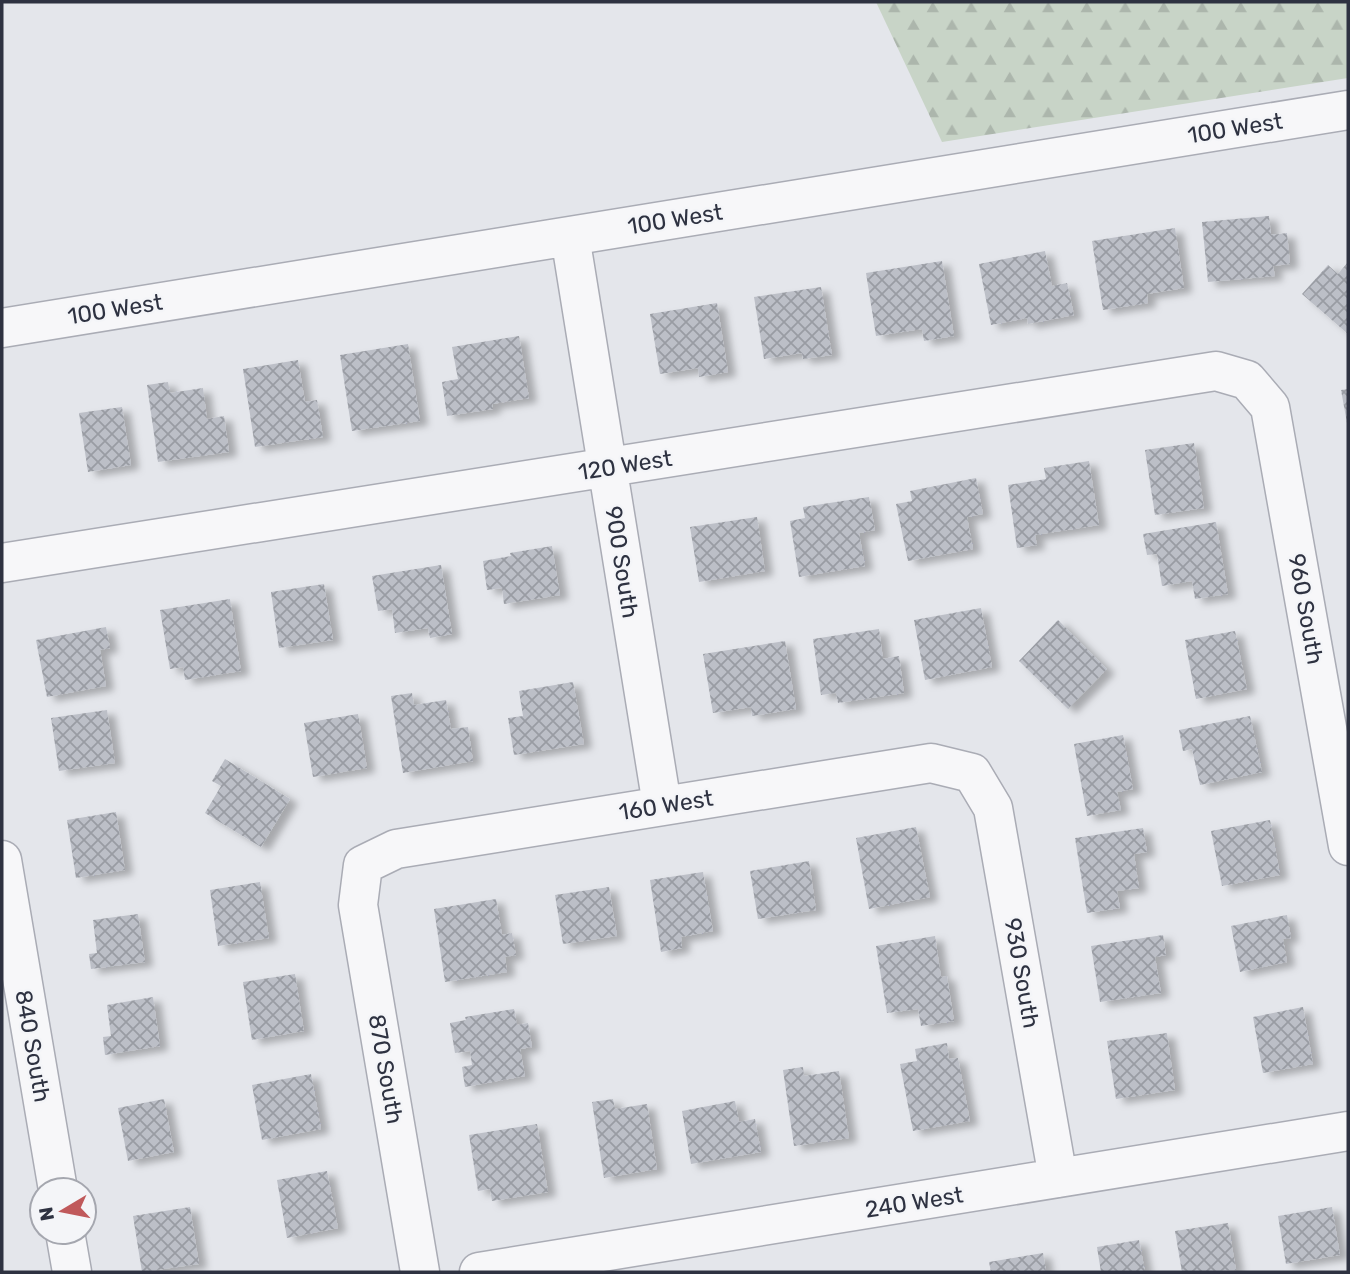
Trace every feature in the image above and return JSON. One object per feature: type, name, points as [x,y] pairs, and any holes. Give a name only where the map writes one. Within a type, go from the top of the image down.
[{"type":"street","name":"100 West","points":[[2,328],[1348,110]]},
{"type":"street","name":"900 South","points":[[570,236],[663,805]]},
{"type":"street","name":"120 West","points":[[2,563],[1216,371],[1247,380]]},
{"type":"street","name":"960 South","points":[[1247,380],[1270,407],[1348,846]]},
{"type":"street","name":"160 West","points":[[363,865],[396,849],[931,763],[972,773]]},
{"type":"street","name":"930 South","points":[[972,773],[993,808],[1058,1178]]},
{"type":"street","name":"840 South","points":[[2,860],[56,1176]]},
{"type":"street","name":"870 South","points":[[363,865],[358,905],[420,1272]]},
{"type":"street","name":"240 West","points":[[479,1272],[1348,1131]]},
{"type":"street","points":[[67,1246],[72,1272]]},
{"type":"green space","points":[[876,2],[1348,2],[1348,78],[942,142]]},
{"type":"building","points":[[1269,216],[1271,235],[1287,233],[1290,264],[1273,266],[1275,276],[1208,282],[1202,222]]},
{"type":"building","points":[[1175,228],[1184,288],[1147,294],[1148,303],[1103,310],[1092,241]]},
{"type":"building","points":[[1045,251],[1052,286],[1067,283],[1074,315],[1028,324],[1027,318],[991,325],[979,264]]},
{"type":"building","points":[[942,261],[954,336],[924,341],[922,329],[876,336],[866,273]]},
{"type":"building","points":[[1348,262],[1348,334],[1302,294],[1328,265],[1338,274]]},
{"type":"building","points":[[821,287],[832,355],[803,359],[802,353],[764,359],[754,297]]},
{"type":"building","points":[[717,303],[728,372],[699,377],[698,368],[660,374],[650,314]]},
{"type":"building","points":[[519,336],[529,398],[492,404],[493,409],[447,416],[442,382],[458,379],[452,347]]},
{"type":"building","points":[[408,344],[420,421],[352,431],[340,355]]},
{"type":"building","points":[[298,360],[305,402],[317,400],[323,437],[255,447],[243,369]]},
{"type":"building","points":[[168,382],[170,393],[203,388],[207,419],[224,416],[229,452],[158,462],[147,385]]},
{"type":"building","points":[[1348,389],[1348,423],[1347,423],[1341,390]]},
{"type":"building","points":[[122,407],[131,465],[88,472],[79,413]]},
{"type":"building","points":[[1194,443],[1204,508],[1155,515],[1145,450]]},
{"type":"building","points":[[1089,461],[1099,525],[1035,535],[1037,545],[1017,548],[1008,485],[1046,479],[1044,468]]},
{"type":"building","points":[[976,478],[983,514],[967,517],[973,549],[908,561],[896,504],[912,501],[910,491]]},
{"type":"building","points":[[869,497],[875,530],[859,533],[865,566],[799,577],[790,521],[805,518],[803,507]]},
{"type":"building","points":[[757,517],[765,571],[699,582],[690,527]]},
{"type":"building","points":[[1216,522],[1228,594],[1195,599],[1192,581],[1162,586],[1157,554],[1147,555],[1143,534]]},
{"type":"building","points":[[552,546],[560,595],[504,604],[502,588],[487,590],[483,561]]},
{"type":"building","points":[[441,565],[452,634],[430,638],[428,628],[395,633],[392,609],[378,611],[372,576]]},
{"type":"building","points":[[324,584],[333,640],[279,648],[271,592]]},
{"type":"building","points":[[230,599],[241,671],[185,680],[183,667],[170,669],[160,610]]},
{"type":"building","points":[[981,608],[992,667],[925,680],[914,620]]},
{"type":"building","points":[[1058,620],[1107,669],[1068,709],[1019,661]]},
{"type":"building","points":[[106,627],[110,648],[100,650],[106,686],[47,697],[36,640]]},
{"type":"building","points":[[879,629],[883,659],[899,656],[904,693],[838,703],[836,693],[821,695],[813,639]]},
{"type":"building","points":[[1235,631],[1247,689],[1196,699],[1185,640]]},
{"type":"building","points":[[785,641],[796,709],[752,716],[751,707],[713,713],[703,654]]},
{"type":"building","points":[[573,682],[584,744],[514,755],[508,718],[523,716],[519,691]]},
{"type":"building","points":[[412,693],[414,705],[446,700],[451,729],[468,727],[473,761],[403,773],[391,696]]},
{"type":"building","points":[[107,710],[115,763],[59,771],[51,718]]},
{"type":"building","points":[[358,714],[367,768],[313,777],[304,723]]},
{"type":"building","points":[[1250,716],[1262,772],[1200,785],[1192,749],[1183,751],[1179,730]]},
{"type":"building","points":[[1123,735],[1133,789],[1117,792],[1121,810],[1087,816],[1074,744]]},
{"type":"building","points":[[225,759],[290,799],[261,847],[205,813],[221,786],[212,781]]},
{"type":"building","points":[[116,812],[125,870],[76,878],[67,820]]},
{"type":"building","points":[[1270,820],[1280,875],[1222,886],[1211,831]]},
{"type":"building","points":[[916,827],[930,897],[869,909],[856,838]]},
{"type":"building","points":[[1143,828],[1147,852],[1134,854],[1139,888],[1117,891],[1120,908],[1087,913],[1075,838]]},
{"type":"building","points":[[809,861],[816,910],[758,919],[750,871]]},
{"type":"building","points":[[703,872],[713,931],[681,937],[682,948],[661,952],[650,880]]},
{"type":"building","points":[[260,882],[269,938],[218,946],[210,890]]},
{"type":"building","points":[[609,887],[617,936],[563,944],[555,895]]},
{"type":"building","points":[[496,899],[502,935],[512,933],[516,955],[505,957],[507,972],[445,982],[434,909]]},
{"type":"building","points":[[138,914],[145,962],[91,969],[89,954],[97,953],[93,920]]},
{"type":"building","points":[[1287,915],[1291,938],[1283,939],[1287,962],[1240,972],[1231,926]]},
{"type":"building","points":[[1163,935],[1166,955],[1155,957],[1161,993],[1100,1002],[1091,946]]},
{"type":"building","points":[[935,936],[941,977],[947,976],[954,1021],[921,1026],[918,1009],[887,1013],[876,946]]},
{"type":"building","points":[[295,974],[304,1031],[252,1040],[243,982]]},
{"type":"building","points":[[153,997],[160,1046],[105,1055],[103,1037],[111,1036],[107,1005]]},
{"type":"building","points":[[1303,1007],[1313,1064],[1263,1073],[1253,1017]]},
{"type":"building","points":[[514,1009],[517,1025],[528,1023],[532,1047],[520,1049],[525,1076],[465,1087],[462,1067],[472,1065],[470,1051],[455,1053],[450,1023],[466,1020],[465,1017]]},
{"type":"building","points":[[1167,1033],[1175,1090],[1116,1099],[1107,1041]]},
{"type":"building","points":[[947,1043],[949,1059],[958,1058],[970,1121],[913,1131],[900,1064],[917,1061],[915,1049]]},
{"type":"building","points":[[803,1067],[804,1076],[839,1071],[849,1138],[794,1146],[783,1070]]},
{"type":"building","points":[[311,1074],[321,1129],[262,1140],[252,1085]]},
{"type":"building","points":[[164,1099],[174,1152],[128,1161],[118,1108]]},
{"type":"building","points":[[613,1099],[615,1109],[647,1104],[657,1169],[604,1178],[592,1102]]},
{"type":"building","points":[[735,1101],[739,1122],[755,1119],[761,1152],[691,1164],[682,1111]]},
{"type":"building","points":[[537,1124],[548,1192],[492,1201],[490,1189],[478,1191],[469,1135]]},
{"type":"building","points":[[327,1171],[338,1228],[287,1238],[277,1180]]},
{"type":"building","points":[[190,1207],[199,1264],[142,1272],[133,1216]]},
{"type":"building","points":[[1332,1207],[1340,1255],[1286,1264],[1278,1216]]},
{"type":"building","points":[[1228,1223],[1236,1270],[1182,1272],[1175,1231]]},
{"type":"building","points":[[1139,1240],[1145,1272],[1101,1272],[1097,1247]]},
{"type":"building","points":[[1043,1253],[1046,1272],[991,1272],[989,1262]]}]
